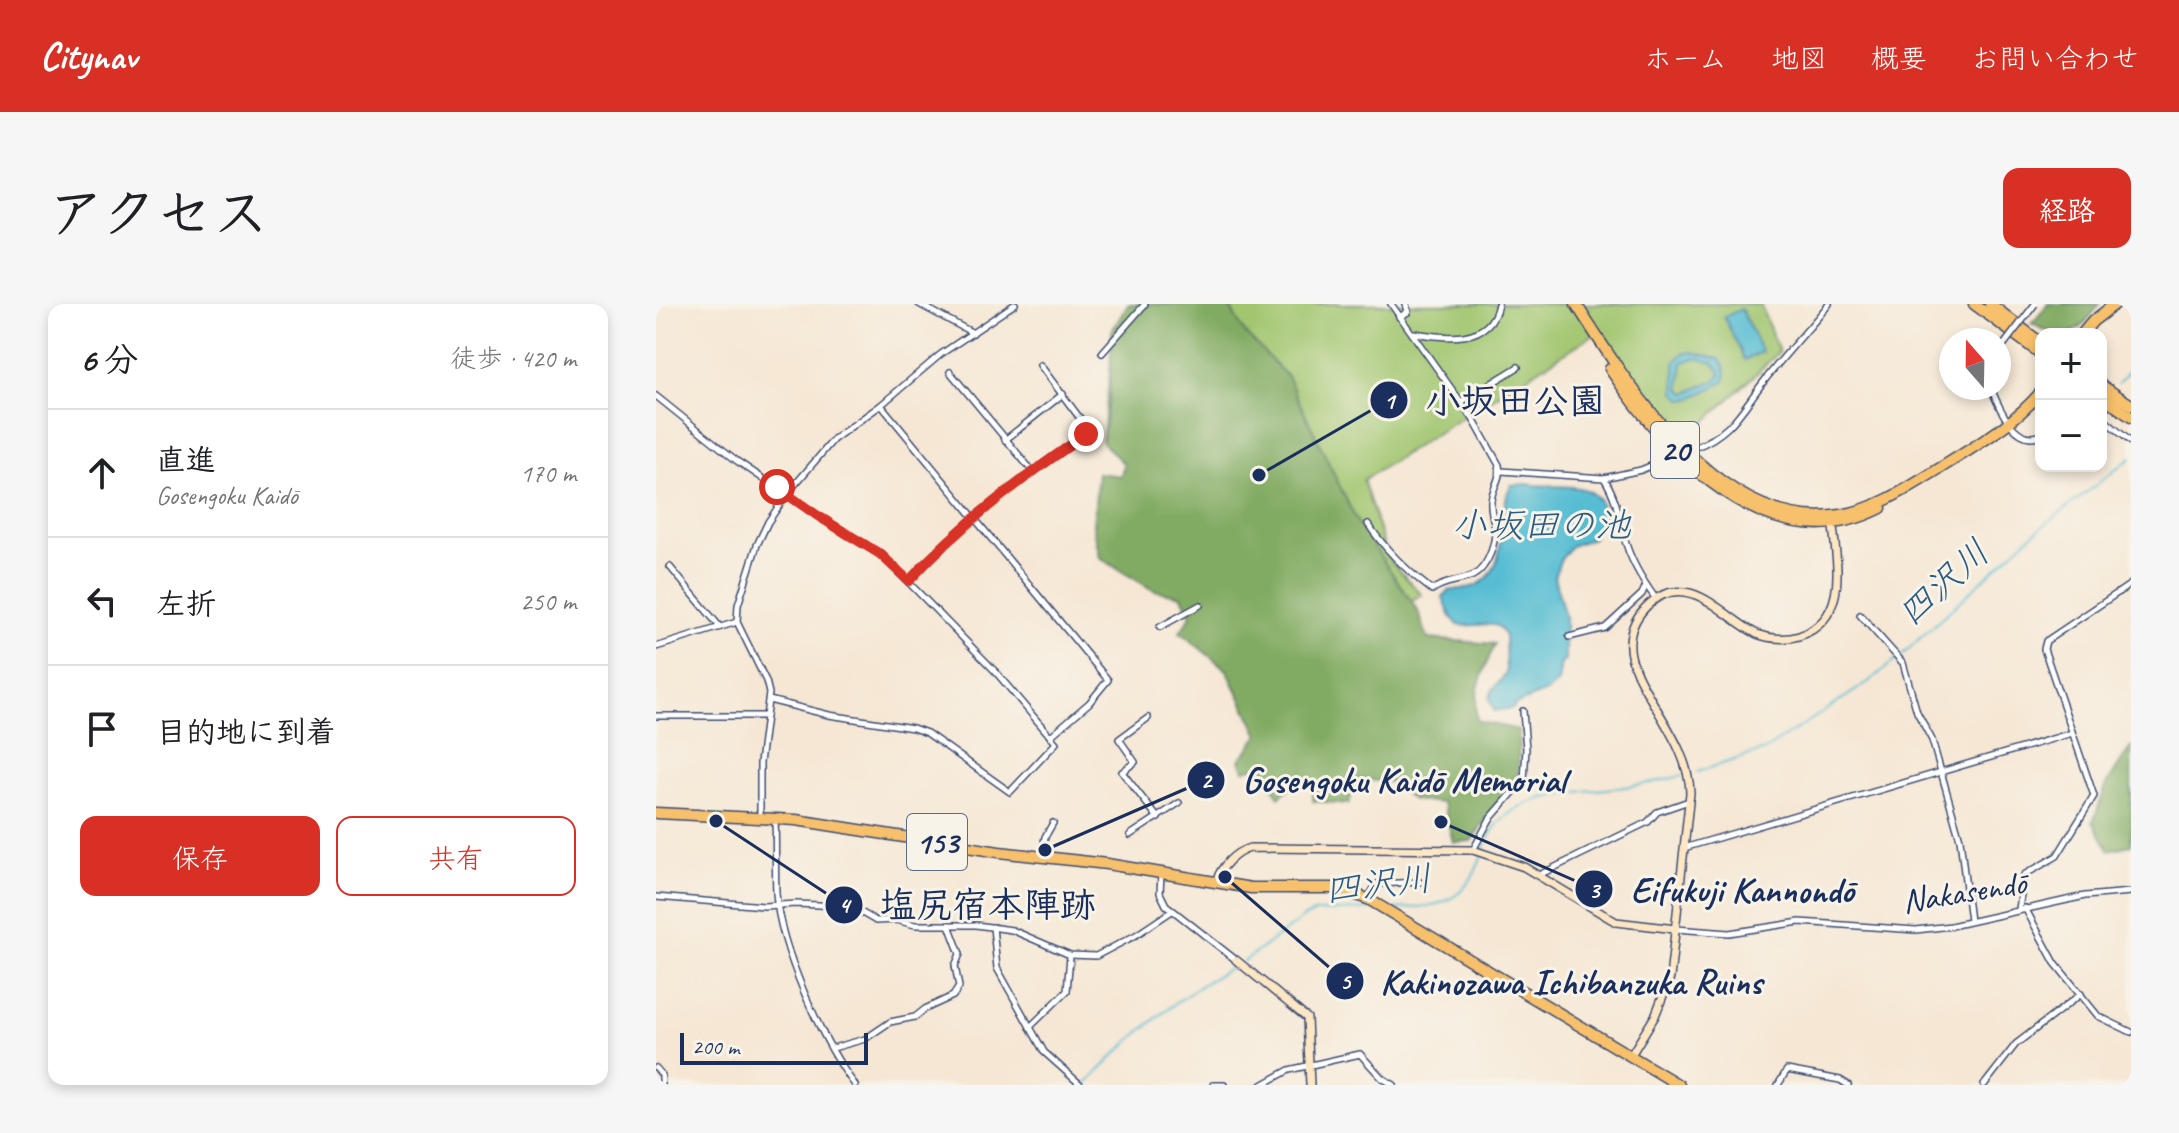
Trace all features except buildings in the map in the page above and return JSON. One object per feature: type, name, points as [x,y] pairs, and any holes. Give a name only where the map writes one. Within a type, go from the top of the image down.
[{"type":"highway","name":"20","points":[[1568,304],[1619,383],[1665,441],[1691,466],[1752,509],[1796,522],[1869,515],[2010,422],[2035,398]]},
{"type":"highway","name":"20","points":[[1576,304],[1620,373],[1645,405],[1706,468],[1743,494],[1779,511],[1833,520]]},
{"type":"highway","points":[[1974,304],[2035,350]]},
{"type":"highway","points":[[1990,304],[2035,338]]},
{"type":"highway","points":[[2087,328],[2115,304]]},
{"type":"highway","points":[[2107,389],[2131,405]]},
{"type":"highway","points":[[2107,400],[2131,417]]},
{"type":"highway","name":"153","points":[[656,813],[775,819],[855,828],[1251,888],[1335,888],[1371,901],[1679,1085]]},
{"type":"street","points":[[919,304],[974,333]]},
{"type":"street","points":[[760,818],[760,763],[769,700],[768,686],[737,622],[738,605],[757,545],[768,522],[787,494],[834,439],[881,405],[941,354],[1015,304]]},
{"type":"street","points":[[1102,353],[1145,304]]},
{"type":"street","points":[[1368,524],[1385,549],[1432,590],[1448,582],[1473,576],[1484,566],[1493,545],[1491,501],[1501,471],[1461,402],[1391,304]]},
{"type":"street","points":[[1399,317],[1408,312],[1406,304]]},
{"type":"street","points":[[1413,333],[1450,338],[1481,331],[1491,321],[1498,304]]},
{"type":"street","points":[[1694,448],[1712,441],[1743,413],[1764,381],[1829,304]]},
{"type":"street","points":[[2011,335],[2035,304]]},
{"type":"street","points":[[909,581],[934,554],[976,518],[1086,434],[1085,425],[1040,365]]},
{"type":"street","points":[[1461,402],[1518,367]]},
{"type":"street","points":[[950,372],[1033,472]]},
{"type":"street","points":[[1005,440],[1063,394]]},
{"type":"street","points":[[656,396],[737,461],[880,554],[994,670],[1056,743],[1010,792],[927,733],[829,715],[769,700]]},
{"type":"street","points":[[1998,400],[2016,432],[2027,438],[2035,436]]},
{"type":"street","points":[[881,405],[1108,680],[1089,703],[1049,735]]},
{"type":"street","points":[[2107,422],[2131,442]]},
{"type":"street","points":[[1085,430],[1095,429]]},
{"type":"street","points":[[1501,471],[1604,478],[1641,470],[1667,459]]},
{"type":"street","points":[[1604,478],[1618,503],[1625,539],[1637,572],[1656,599]]},
{"type":"street","points":[[1631,1055],[1655,1016],[1668,986],[1690,777],[1683,755],[1630,654],[1633,626],[1656,599],[1674,593],[1695,595],[1715,603],[1759,635],[1783,639],[1805,634],[1823,620],[1837,594],[1833,520]]},
{"type":"street","points":[[670,567],[720,627]]},
{"type":"street","points":[[2131,584],[2046,641],[2044,649],[2094,796],[2057,856],[2024,875],[2022,909],[2055,963],[2098,1016],[2131,1032]]},
{"type":"street","points":[[1569,637],[1605,628],[1642,594],[1646,585]]},
{"type":"street","points":[[1160,627],[1200,605]]},
{"type":"street","points":[[1860,615],[1899,657],[1917,712],[1932,740],[1960,839],[1970,921]]},
{"type":"street","points":[[656,647],[737,622]]},
{"type":"street","points":[[1216,883],[1224,866],[1250,848],[1476,851],[1490,819],[1524,780],[1526,749],[1523,711]]},
{"type":"street","points":[[656,716],[766,716]]},
{"type":"street","points":[[1148,718],[1119,739],[1135,762],[1122,772],[1158,818]]},
{"type":"street","points":[[1684,848],[2072,733]]},
{"type":"street","points":[[1538,875],[1648,822],[1657,812],[1689,801]]},
{"type":"street","points":[[1130,835],[1179,803]]},
{"type":"street","points":[[775,819],[778,905],[803,992],[855,1085]]},
{"type":"street","points":[[1042,855],[1045,837],[1053,823]]},
{"type":"street","name":"Nakasendō","points":[[1476,851],[1508,860],[1538,875],[1616,922],[1729,933],[1800,922],[1916,930],[2085,896],[2131,892]]},
{"type":"street","points":[[1161,874],[1160,893],[1172,911],[1305,1014],[1309,1027],[1310,1085]]},
{"type":"street","points":[[1371,901],[1377,884],[1420,882]]},
{"type":"street","points":[[656,897],[841,906],[857,910],[876,921],[1012,930],[1070,955],[1096,956],[1172,911]]},
{"type":"street","points":[[833,1048],[865,1039],[890,1022],[915,1017],[957,992],[959,981],[955,966],[960,954],[949,925]]},
{"type":"street","points":[[993,927],[997,968],[1044,1052],[1081,1085]]},
{"type":"street","points":[[1030,1027],[1067,991],[1070,955]]},
{"type":"street","points":[[1984,1085],[2016,1044],[2081,994]]},
{"type":"street","points":[[1262,1085],[1289,1070],[1360,1054],[1382,1078],[1394,1085]]},
{"type":"street","points":[[656,1068],[662,1075],[662,1085]]},
{"type":"street","points":[[1778,1085],[1787,1070],[1840,1080],[1848,1085]]},
{"type":"street","points":[[1213,1085],[1224,1085]]},
{"type":"green space","points":[[1128,304],[1228,304],[1244,332],[1287,376],[1357,522],[1418,611],[1428,639],[1495,644],[1478,691],[1477,721],[1519,730],[1518,773],[1471,841],[1453,842],[1443,803],[1413,800],[1391,782],[1358,779],[1348,804],[1313,801],[1313,788],[1298,781],[1279,797],[1260,766],[1244,770],[1240,760],[1259,735],[1227,670],[1180,632],[1191,616],[1182,596],[1153,590],[1100,558],[1093,525],[1098,473],[1121,476],[1124,464],[1102,442],[1109,397],[1112,331]]},
{"type":"green space","points":[[1157,304],[1760,304],[1779,352],[1686,440],[1635,380],[1601,330],[1363,480],[1388,558],[1422,595],[1341,645],[1102,442],[1110,372]]},
{"type":"green space","points":[[2048,304],[2100,304],[2079,328],[2040,328],[2032,324]]},
{"type":"green space","points":[[2131,747],[2131,845],[2109,850],[2093,822],[2107,784]]},
{"type":"water","points":[[1741,309],[1762,352],[1745,360],[1724,317]]},
{"type":"water","points":[[1692,352],[1720,359],[1725,370],[1724,382],[1683,400],[1675,392],[1675,363],[1682,354]],"holes":[[[1696,358],[1713,363],[1720,370],[1716,380],[1686,393],[1680,388],[1683,362]]]},
{"type":"water","name":"小坂田の池","points":[[1511,485],[1567,486],[1589,492],[1597,498],[1602,509],[1604,525],[1595,529],[1593,538],[1571,546],[1560,561],[1554,577],[1565,617],[1565,661],[1561,663],[1558,683],[1547,692],[1514,705],[1514,708],[1494,711],[1489,698],[1506,674],[1505,636],[1498,626],[1458,625],[1443,597],[1448,591],[1476,586],[1489,576],[1499,553],[1504,510]]},
{"type":"waterway","points":[[2118,383],[2131,369]]},
{"type":"waterway","name":"四沢川","points":[[1697,772],[1765,750],[1867,683],[1902,655],[2030,536],[2131,458]]},
{"type":"waterway","name":"四沢川","points":[[1484,849],[1493,830],[1506,816],[1538,799],[1641,785],[1682,776]]},
{"type":"waterway","name":"四沢川","points":[[1395,909],[1438,904],[1459,893],[1476,871],[1482,855]]},
{"type":"waterway","name":"四沢川","points":[[1243,962],[1316,912],[1376,909]]},
{"type":"waterway","name":"四沢川","points":[[1086,1085],[1157,1018],[1197,988],[1237,965]]},
{"type":"place","name":"小坂田公園","points":[[1259,475]]},
{"type":"place","name":"塩尻宿本陣跡","points":[[716,821]]},
{"type":"place","name":"Eifukuji Kannondō","points":[[1441,822]]},
{"type":"place","name":"Gosengoku Kaidō Memorial","points":[[1045,850]]},
{"type":"place","name":"Kakinozawa Ichibanzuka Ruins","points":[[1225,877]]},
{"type":"route","points":[[777,487],[880,554],[909,581],[972,520],[1086,434]]}]
